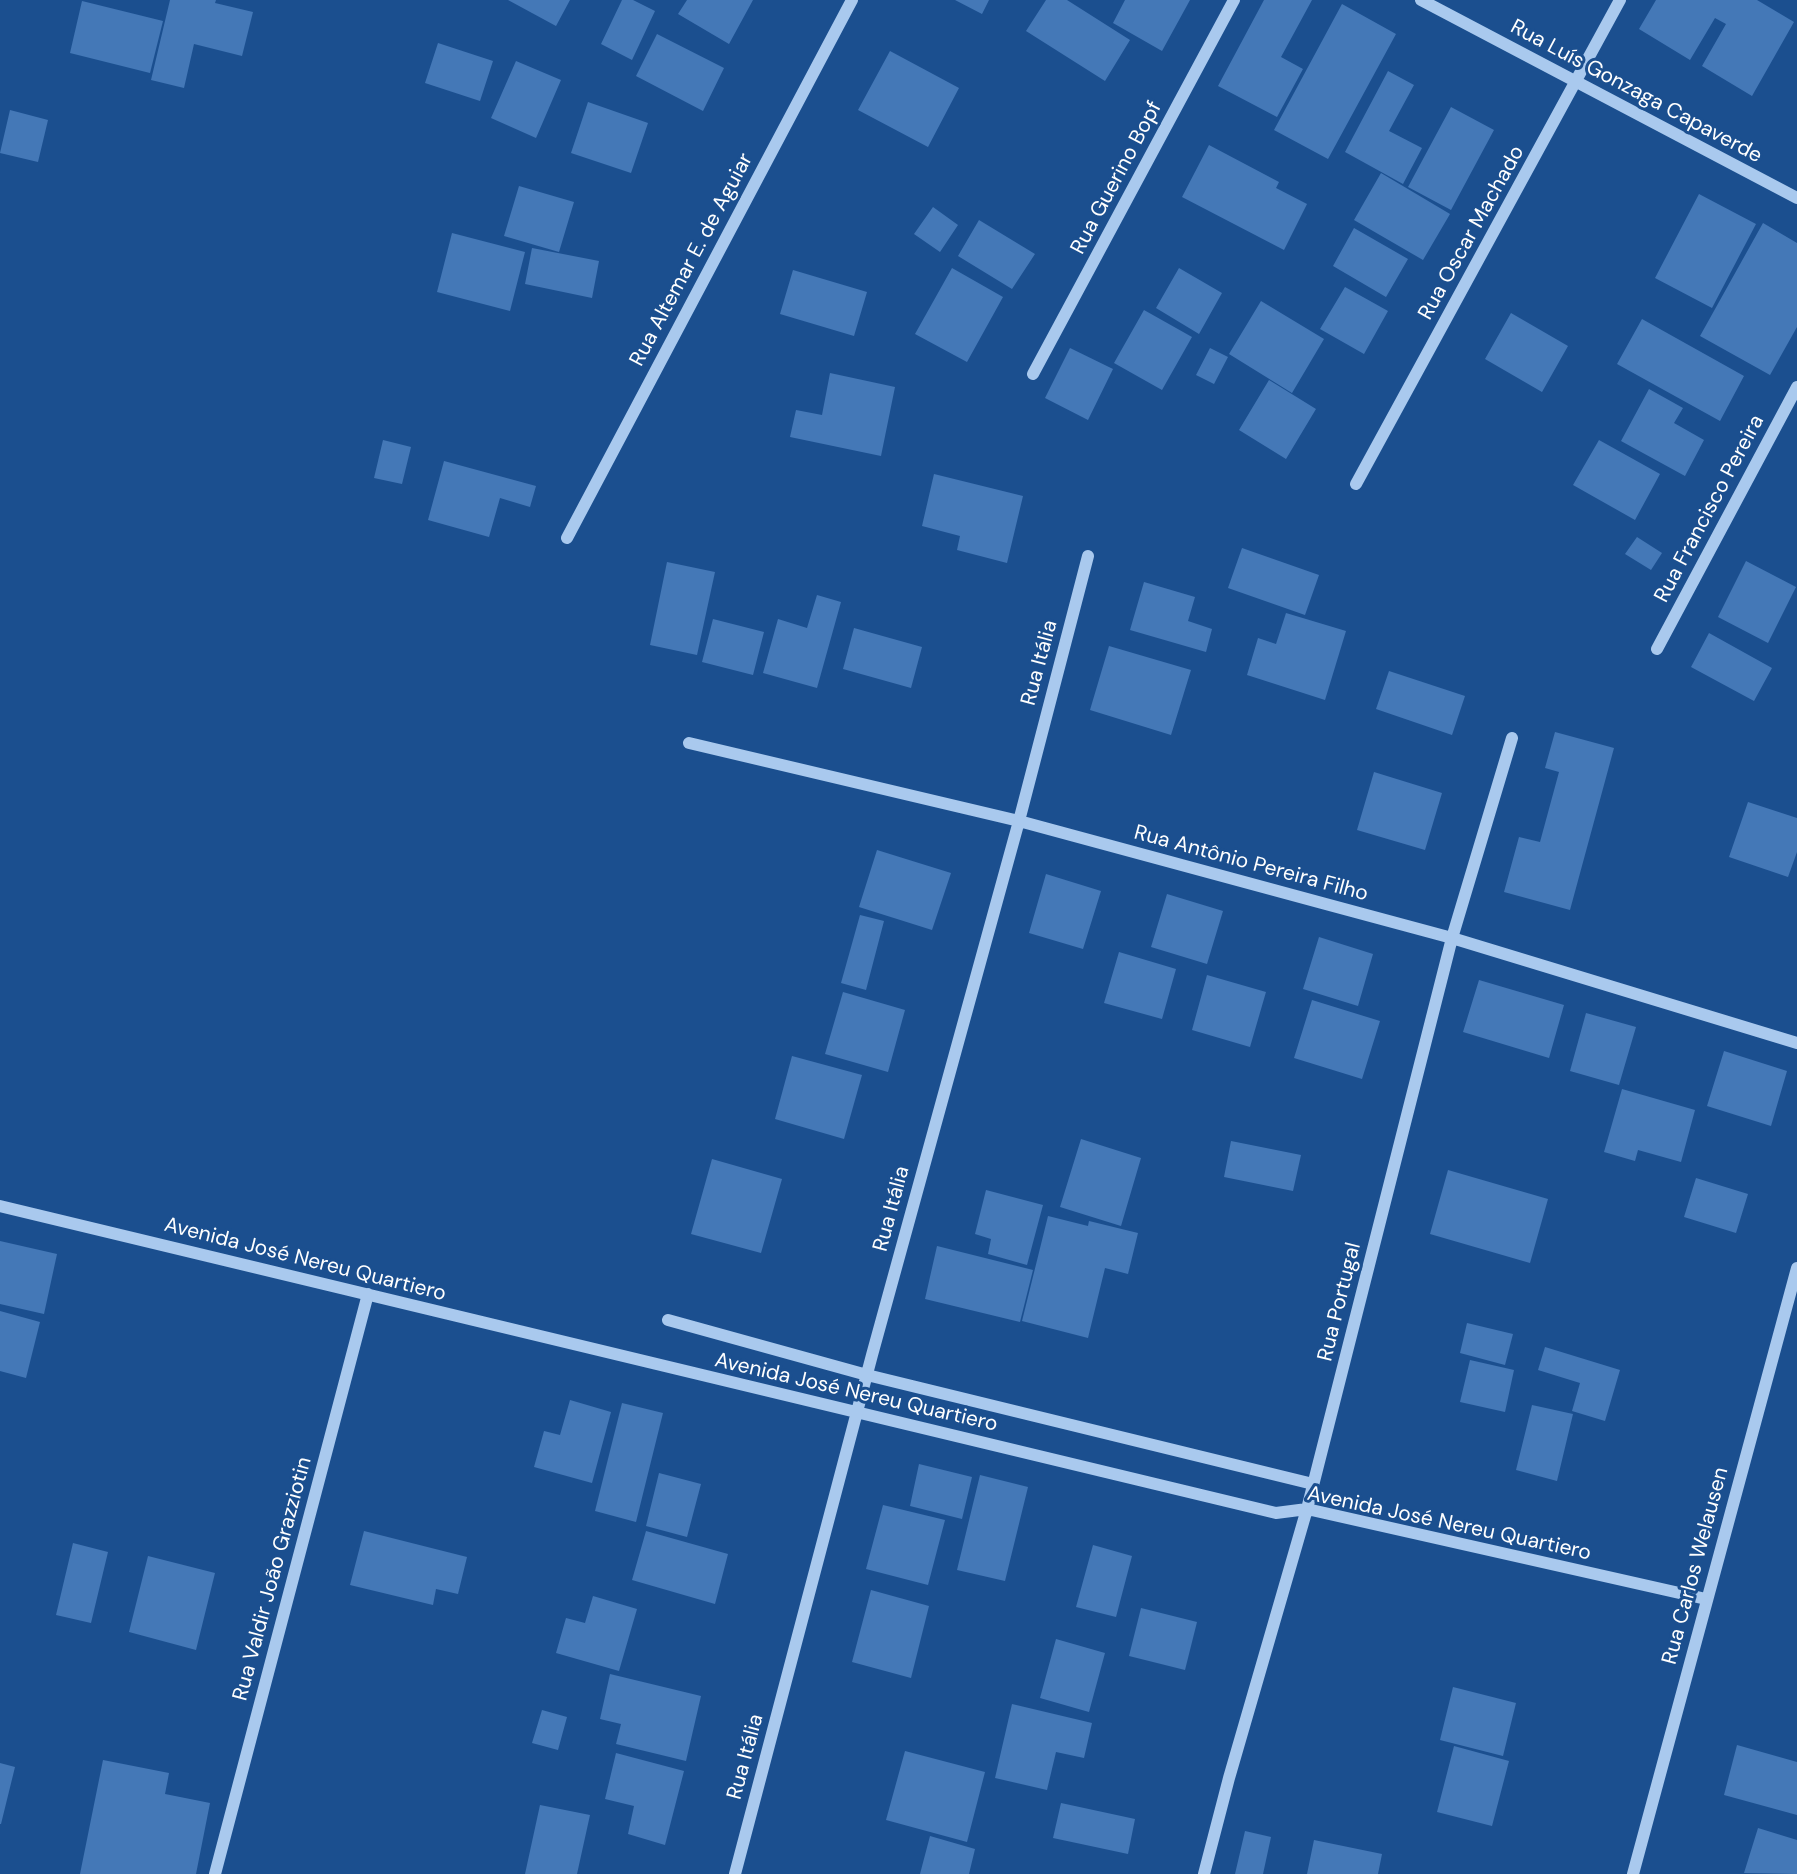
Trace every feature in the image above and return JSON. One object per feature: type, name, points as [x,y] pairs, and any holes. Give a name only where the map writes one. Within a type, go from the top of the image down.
[{"type":"street","name":"Rua Altemar E. de Aguiar","points":[[567,538],[852,0]]},
{"type":"street","name":"Rua Guerino Bopf","points":[[1033,374],[1234,0]]},
{"type":"street","name":"Rua Luís Gonzaga Capaverde","points":[[1421,0],[1797,198]]},
{"type":"street","name":"Rua Oscar Machado","points":[[1356,484],[1620,0]]},
{"type":"street","name":"Rua Francisco Pereira","points":[[1657,649],[1797,387]]},
{"type":"street","name":"Rua Itália","points":[[734,1874],[1019,821],[1088,556]]},
{"type":"street","name":"Rua Portugal","points":[[1204,1874],[1229,1777],[1307,1509],[1452,938],[1512,738]]},
{"type":"street","name":"Rua Antônio Pereira Filho","points":[[689,743],[1019,821],[1452,938],[1797,1043]]},
{"type":"street","name":"Avenida José Nereu Quartiero","points":[[0,1206],[1276,1513],[1307,1509],[1706,1599]]},
{"type":"street","name":"Rua Carlos Welausen","points":[[1633,1874],[1797,1268]]},
{"type":"street","name":"Rua Valdir João Grazziotin","points":[[215,1874],[368,1294]]},
{"type":"street","name":"Avenida José Nereu Quartiero","points":[[668,1320],[867,1375],[1313,1484]]},
{"type":"building","points":[[170,0],[216,0],[215,3],[253,12],[242,56],[194,44],[184,88],[151,80]]},
{"type":"building","points":[[508,0],[570,0],[556,26]]},
{"type":"building","points":[[622,0],[633,0],[655,11],[632,60],[601,44]]},
{"type":"building","points":[[687,0],[753,0],[729,44],[678,14]]},
{"type":"building","points":[[955,0],[989,0],[982,14]]},
{"type":"building","points":[[1046,0],[1067,0],[1130,40],[1105,81],[1026,31]]},
{"type":"building","points":[[1125,0],[1190,0],[1162,51],[1113,23]]},
{"type":"building","points":[[1264,0],[1312,0],[1281,57],[1303,69],[1277,117],[1218,86]]},
{"type":"building","points":[[1656,0],[1757,0],[1794,22],[1752,96],[1702,66],[1726,24],[1715,18],[1690,60],[1639,29]]},
{"type":"building","points":[[82,1],[163,21],[150,73],[70,53]]},
{"type":"building","points":[[1342,4],[1396,34],[1328,159],[1274,130]]},
{"type":"building","points":[[657,34],[724,68],[703,111],[636,76]]},
{"type":"building","points":[[438,43],[493,61],[480,101],[425,83]]},
{"type":"building","points":[[890,51],[959,88],[928,147],[858,110]]},
{"type":"building","points":[[516,61],[561,80],[536,138],[491,118]]},
{"type":"building","points":[[1388,71],[1414,85],[1389,131],[1422,148],[1403,184],[1345,152]]},
{"type":"building","points":[[588,102],[648,123],[631,173],[571,153]]},
{"type":"building","points":[[1451,107],[1494,130],[1451,210],[1408,187]]},
{"type":"building","points":[[10,110],[48,120],[38,162],[0,153]]},
{"type":"building","points":[[1209,145],[1279,182],[1276,188],[1307,204],[1284,250],[1182,197]]},
{"type":"building","points":[[1381,173],[1450,214],[1423,260],[1354,220]]},
{"type":"building","points":[[519,186],[574,202],[559,252],[504,236]]},
{"type":"building","points":[[1699,194],[1756,224],[1712,308],[1655,278]]},
{"type":"building","points":[[933,207],[958,225],[940,252],[914,234]]},
{"type":"building","points":[[979,220],[1035,254],[1012,289],[958,256]]},
{"type":"building","points":[[1763,223],[1797,243],[1797,327],[1770,375],[1700,336]]},
{"type":"building","points":[[1354,228],[1408,259],[1386,297],[1333,266]]},
{"type":"building","points":[[452,233],[525,252],[510,311],[437,292]]},
{"type":"building","points":[[532,248],[599,261],[592,298],[525,284]]},
{"type":"building","points":[[952,268],[1003,297],[967,362],[915,334]]},
{"type":"building","points":[[1179,268],[1222,293],[1199,334],[1156,308]]},
{"type":"building","points":[[793,270],[867,292],[854,336],[780,314]]},
{"type":"building","points":[[1345,287],[1388,311],[1364,354],[1320,329]]},
{"type":"building","points":[[1261,301],[1324,339],[1292,393],[1229,354]]},
{"type":"building","points":[[1144,310],[1192,337],[1162,390],[1114,363]]},
{"type":"building","points":[[1511,313],[1568,346],[1542,392],[1485,359]]},
{"type":"building","points":[[1642,319],[1744,376],[1720,421],[1617,364]]},
{"type":"building","points":[[1070,348],[1113,369],[1088,420],[1045,398]]},
{"type":"building","points":[[1210,348],[1228,357],[1214,384],[1196,375]]},
{"type":"building","points":[[830,373],[895,387],[881,456],[790,437],[796,410],[822,415]]},
{"type":"building","points":[[1269,380],[1316,409],[1286,459],[1239,430]]},
{"type":"building","points":[[1649,389],[1683,408],[1674,423],[1704,440],[1685,476],[1621,441]]},
{"type":"building","points":[[383,440],[411,447],[402,484],[374,478]]},
{"type":"building","points":[[1599,440],[1660,474],[1635,520],[1573,485]]},
{"type":"building","points":[[444,461],[536,486],[530,507],[500,498],[489,537],[428,520]]},
{"type":"building","points":[[934,474],[1023,496],[1007,563],[957,550],[960,536],[922,526]]},
{"type":"building","points":[[1637,537],[1662,553],[1651,570],[1625,554]]},
{"type":"building","points":[[1242,548],[1319,575],[1305,615],[1228,588]]},
{"type":"building","points":[[1746,561],[1796,587],[1768,643],[1718,617]]},
{"type":"building","points":[[667,562],[715,572],[697,655],[650,645]]},
{"type":"building","points":[[1144,582],[1195,597],[1188,621],[1212,629],[1206,652],[1130,630]]},
{"type":"building","points":[[817,595],[841,602],[817,688],[763,673],[778,619],[807,628]]},
{"type":"building","points":[[1286,613],[1346,631],[1325,700],[1247,675],[1258,638],[1276,644]]},
{"type":"building","points":[[713,619],[764,632],[753,675],[702,662]]},
{"type":"building","points":[[854,628],[922,647],[911,688],[843,669]]},
{"type":"building","points":[[1709,633],[1772,668],[1754,701],[1691,667]]},
{"type":"building","points":[[1109,646],[1191,670],[1171,735],[1090,710]]},
{"type":"building","points":[[1389,671],[1465,696],[1452,735],[1376,709]]},
{"type":"building","points":[[1555,732],[1614,748],[1570,910],[1504,892],[1519,837],[1540,842],[1559,772],[1545,768]]},
{"type":"building","points":[[1374,772],[1442,793],[1425,850],[1357,830]]},
{"type":"building","points":[[1748,802],[1797,818],[1797,852],[1788,877],[1729,857]]},
{"type":"building","points":[[877,850],[951,873],[932,930],[859,907]]},
{"type":"building","points":[[1046,874],[1101,891],[1083,949],[1029,933]]},
{"type":"building","points":[[1167,894],[1223,911],[1207,964],[1151,947]]},
{"type":"building","points":[[860,915],[884,921],[866,990],[841,983]]},
{"type":"building","points":[[1319,937],[1373,954],[1358,1006],[1303,989]]},
{"type":"building","points":[[1119,952],[1176,969],[1162,1019],[1104,1003]]},
{"type":"building","points":[[1207,975],[1266,992],[1250,1047],[1192,1030]]},
{"type":"building","points":[[1479,980],[1564,1005],[1549,1058],[1463,1032]]},
{"type":"building","points":[[843,992],[905,1010],[888,1072],[825,1054]]},
{"type":"building","points":[[1312,1000],[1380,1021],[1362,1079],[1294,1058]]},
{"type":"building","points":[[1586,1013],[1636,1027],[1619,1085],[1570,1071]]},
{"type":"building","points":[[1724,1051],[1787,1071],[1771,1126],[1707,1106]]},
{"type":"building","points":[[792,1056],[862,1075],[844,1139],[775,1119]]},
{"type":"building","points":[[1622,1089],[1695,1110],[1681,1162],[1638,1150],[1635,1161],[1604,1152]]},
{"type":"building","points":[[1081,1139],[1141,1158],[1121,1226],[1060,1207]]},
{"type":"building","points":[[1231,1141],[1301,1155],[1293,1191],[1224,1177]]},
{"type":"building","points":[[712,1159],[782,1179],[761,1253],[691,1234]]},
{"type":"building","points":[[1448,1170],[1548,1199],[1530,1263],[1430,1234]]},
{"type":"building","points":[[1696,1178],[1748,1194],[1736,1233],[1684,1217]]},
{"type":"building","points":[[986,1190],[1043,1205],[1027,1265],[988,1254],[991,1239],[975,1234]]},
{"type":"building","points":[[1048,1216],[1088,1226],[1089,1221],[1138,1233],[1128,1274],[1105,1268],[1088,1338],[1022,1321]]},
{"type":"building","points":[[0,1241],[57,1254],[44,1314],[0,1304]]},
{"type":"building","points":[[937,1246],[1033,1270],[1020,1322],[925,1299]]},
{"type":"building","points":[[0,1311],[40,1322],[26,1378],[0,1371]]},
{"type":"building","points":[[1467,1323],[1513,1334],[1505,1365],[1460,1353]]},
{"type":"building","points":[[1545,1347],[1620,1370],[1605,1421],[1572,1411],[1580,1383],[1538,1370]]},
{"type":"building","points":[[1470,1360],[1514,1370],[1505,1412],[1460,1402]]},
{"type":"building","points":[[570,1400],[611,1412],[592,1483],[534,1467],[544,1431],[560,1435]]},
{"type":"building","points":[[622,1403],[663,1413],[636,1522],[595,1511]]},
{"type":"building","points":[[1532,1405],[1573,1414],[1557,1481],[1516,1470]]},
{"type":"building","points":[[919,1464],[972,1477],[962,1519],[910,1506]]},
{"type":"building","points":[[659,1473],[701,1484],[687,1537],[646,1526]]},
{"type":"building","points":[[980,1475],[1028,1487],[1005,1581],[957,1570]]},
{"type":"building","points":[[883,1505],[945,1520],[928,1585],[866,1569]]},
{"type":"building","points":[[364,1531],[467,1557],[458,1594],[436,1589],[433,1605],[350,1585]]},
{"type":"building","points":[[646,1531],[728,1554],[715,1604],[632,1580]]},
{"type":"building","points":[[73,1543],[108,1552],[91,1623],[56,1615]]},
{"type":"building","points":[[1093,1545],[1132,1556],[1116,1617],[1076,1607]]},
{"type":"building","points":[[148,1556],[215,1573],[196,1650],[129,1632]]},
{"type":"building","points":[[871,1590],[929,1606],[911,1678],[852,1662]]},
{"type":"building","points":[[593,1596],[637,1609],[619,1671],[556,1653],[566,1618],[585,1623]]},
{"type":"building","points":[[1141,1608],[1197,1622],[1185,1670],[1129,1656]]},
{"type":"building","points":[[1056,1639],[1105,1653],[1089,1712],[1040,1698]]},
{"type":"building","points":[[610,1674],[701,1696],[686,1761],[616,1744],[621,1724],[600,1719]]},
{"type":"building","points":[[1453,1687],[1516,1703],[1503,1756],[1440,1740]]},
{"type":"building","points":[[1012,1704],[1092,1723],[1084,1758],[1056,1752],[1047,1790],[995,1778]]},
{"type":"building","points":[[542,1710],[567,1717],[558,1750],[532,1743]]},
{"type":"building","points":[[1737,1745],[1797,1762],[1797,1815],[1724,1795]]},
{"type":"building","points":[[1454,1746],[1509,1761],[1492,1826],[1437,1812]]},
{"type":"building","points":[[905,1751],[985,1772],[967,1842],[886,1820]]},
{"type":"building","points":[[616,1753],[684,1771],[665,1845],[628,1834],[634,1806],[605,1799]]},
{"type":"building","points":[[103,1760],[169,1773],[165,1794],[210,1803],[196,1874],[80,1874]]},
{"type":"building","points":[[0,1763],[15,1767],[1,1824],[0,1824]]},
{"type":"building","points":[[1061,1803],[1135,1819],[1128,1854],[1053,1838]]},
{"type":"building","points":[[540,1805],[590,1815],[577,1874],[525,1874]]},
{"type":"building","points":[[1758,1828],[1797,1840],[1797,1874],[1744,1873]]},
{"type":"building","points":[[1245,1831],[1271,1837],[1263,1874],[1235,1874]]},
{"type":"building","points":[[930,1836],[975,1849],[969,1874],[920,1874]]},
{"type":"building","points":[[1314,1840],[1382,1854],[1378,1874],[1307,1874]]}]
